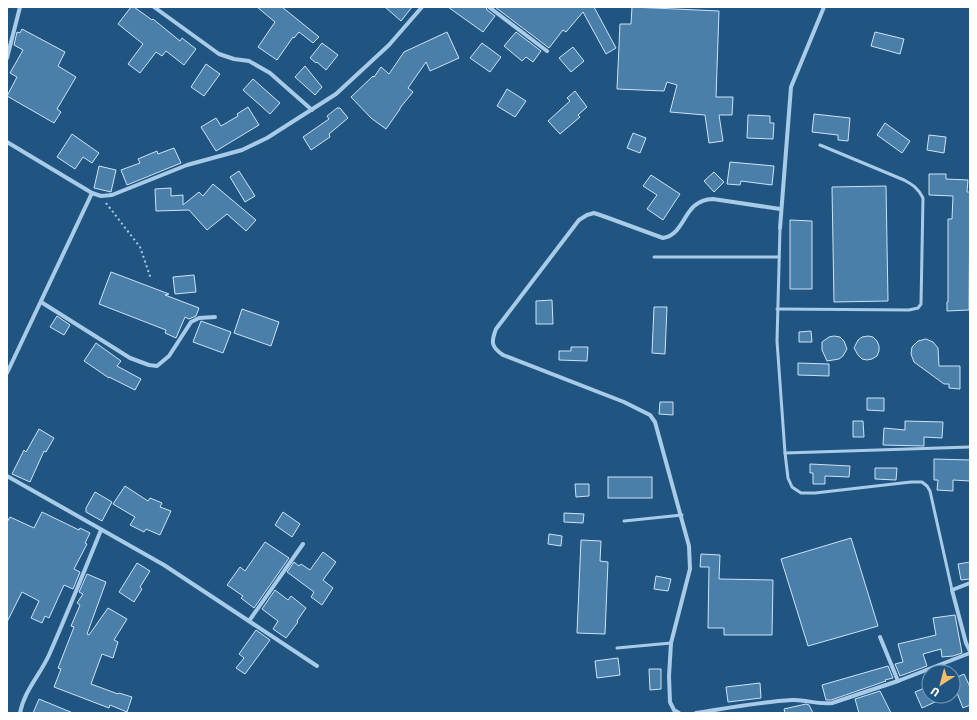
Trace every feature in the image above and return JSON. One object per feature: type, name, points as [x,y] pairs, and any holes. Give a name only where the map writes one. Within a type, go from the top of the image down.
[{"type":"street","points":[[7,58],[20,7]]},
{"type":"street","points":[[154,7],[219,54],[234,59],[250,61],[270,73],[312,110]]},
{"type":"street","points":[[7,142],[92,193],[101,196],[112,195],[187,165],[242,150],[267,138],[336,94],[389,45],[422,7]]},
{"type":"street","points":[[489,7],[547,51]]},
{"type":"street","points":[[780,228],[780,209],[791,87],[824,7]]},
{"type":"street","points":[[7,374],[92,193]]},
{"type":"street","points":[[679,713],[674,710],[670,702],[669,676],[671,643],[690,569],[689,546],[682,515],[655,422],[650,415],[624,402],[503,355],[497,351],[493,345],[492,338],[496,329],[565,238],[579,220],[587,215],[594,213],[664,238],[669,237],[674,233],[697,203],[704,199],[780,209]]},
{"type":"street","points":[[41,302],[130,358],[149,365],[157,366],[166,360],[191,322],[199,318],[215,317]]},
{"type":"street","points":[[7,476],[164,565],[317,666]]},
{"type":"street","points":[[20,713],[21,706],[30,687],[48,656],[101,530]]},
{"type":"street","points":[[249,622],[303,544]]},
{"type":"street","points":[[696,713],[756,703],[794,700],[821,704],[832,703],[898,681],[970,652],[966,643],[952,590],[970,583]]},
{"type":"street","points":[[880,637],[894,675],[898,681]]},
{"type":"lane","points":[[778,309],[909,310],[918,308],[921,304],[923,198],[919,191],[914,185],[904,180],[820,145]]},
{"type":"lane","points":[[780,228],[777,341],[785,453],[788,478],[792,487],[801,493],[815,493],[922,482],[930,491],[952,590]]},
{"type":"lane","points":[[654,256],[779,257]]},
{"type":"lane","points":[[785,453],[970,447]]},
{"type":"lane","points":[[624,521],[682,515]]},
{"type":"lane","points":[[617,648],[671,643]]},
{"type":"path","points":[[101,196],[140,247],[151,279]]},
{"type":"building","points":[[131,7],[134,7],[152,20],[153,19],[180,41],[182,38],[196,49],[184,65],[166,51],[162,56],[156,52],[140,73],[128,64],[143,44],[118,24]]},
{"type":"building","points":[[257,7],[282,7],[319,37],[313,43],[299,32],[294,38],[293,37],[277,60],[258,47],[275,22]]},
{"type":"building","points":[[385,7],[412,7],[401,21]]},
{"type":"building","points":[[448,7],[486,7],[487,10],[495,16],[483,32]]},
{"type":"building","points":[[495,7],[594,7],[616,48],[606,54],[583,12],[566,32],[563,30],[549,48]]},
{"type":"building","points":[[632,7],[719,11],[716,97],[733,97],[732,115],[719,115],[723,141],[709,143],[705,115],[670,112],[677,85],[667,82],[664,91],[617,89],[620,24],[631,24]]},
{"type":"building","points":[[22,29],[65,52],[58,66],[76,77],[57,109],[61,112],[54,123],[7,96],[17,77],[10,73],[23,50],[14,45],[17,32],[20,33]]},
{"type":"building","points":[[447,32],[459,58],[430,71],[426,62],[408,88],[413,92],[386,129],[371,118],[351,97],[373,76],[374,77],[381,67],[389,74],[404,52]]},
{"type":"building","points":[[516,32],[541,51],[533,62],[526,57],[522,61],[504,46]]},
{"type":"building","points":[[875,32],[904,39],[900,54],[871,46]]},
{"type":"building","points":[[322,43],[338,55],[326,70],[310,58]]},
{"type":"building","points":[[482,43],[501,57],[490,72],[470,58]]},
{"type":"building","points":[[573,47],[584,61],[571,72],[559,58]]},
{"type":"building","points":[[206,64],[220,74],[204,96],[191,87]]},
{"type":"building","points":[[305,66],[322,87],[315,95],[295,77]]},
{"type":"building","points":[[253,79],[280,103],[270,114],[243,90]]},
{"type":"building","points":[[507,89],[526,101],[515,117],[497,106]]},
{"type":"building","points":[[575,91],[587,107],[578,115],[580,117],[560,134],[548,121],[570,101],[567,98]]},
{"type":"building","points":[[248,107],[259,125],[216,151],[201,127],[216,118],[221,126],[238,116],[237,114]]},
{"type":"building","points":[[337,108],[340,108],[348,118],[329,134],[330,137],[311,150],[303,137],[329,119],[327,116]]},
{"type":"building","points":[[814,114],[850,118],[848,141],[838,140],[838,135],[812,132]]},
{"type":"building","points":[[748,115],[770,116],[770,123],[774,123],[773,139],[747,138]]},
{"type":"building","points":[[885,123],[910,141],[902,153],[877,135]]},
{"type":"building","points":[[633,133],[646,138],[640,153],[627,148]]},
{"type":"building","points":[[72,134],[99,153],[92,163],[83,157],[75,169],[57,157]]},
{"type":"building","points":[[929,135],[946,137],[944,153],[927,150]]},
{"type":"building","points":[[174,148],[181,163],[127,185],[121,170],[140,163],[138,159],[157,151],[158,154]]},
{"type":"building","points":[[730,162],[774,166],[772,185],[741,181],[740,185],[727,184]]},
{"type":"building","points":[[99,166],[116,170],[111,192],[94,188]]},
{"type":"building","points":[[239,171],[255,196],[245,202],[230,177]]},
{"type":"building","points":[[714,172],[724,182],[714,192],[704,181]]},
{"type":"building","points":[[929,174],[946,174],[946,179],[968,180],[967,192],[970,192],[969,310],[947,311],[948,219],[952,219],[953,196],[929,195]]},
{"type":"building","points":[[651,175],[680,194],[663,220],[647,209],[657,195],[643,186]]},
{"type":"building","points":[[213,184],[256,220],[246,231],[227,214],[207,230],[189,210],[156,211],[155,189],[171,188],[171,196],[183,195],[183,205],[199,192],[203,196]]},
{"type":"building","points":[[886,186],[888,301],[834,302],[832,187]]},
{"type":"building","points":[[790,220],[812,221],[812,289],[790,289]]},
{"type":"building","points":[[111,272],[169,294],[165,295],[199,308],[196,316],[189,319],[185,317],[176,338],[165,333],[166,330],[99,304]]},
{"type":"building","points":[[194,275],[196,292],[175,294],[173,277]]},
{"type":"building","points":[[552,300],[553,324],[536,324],[536,301]]},
{"type":"building","points":[[654,307],[667,307],[665,354],[652,353]]},
{"type":"building","points":[[242,309],[279,322],[271,346],[234,333]]},
{"type":"building","points":[[57,316],[70,325],[64,335],[50,327]]},
{"type":"building","points":[[201,321],[231,332],[223,353],[193,342]]},
{"type":"building","points":[[811,331],[812,342],[799,342],[799,332]]},
{"type":"building","points":[[829,337],[840,337],[844,341],[847,349],[843,356],[839,359],[827,361],[822,350],[822,342]]},
{"type":"building","points":[[862,337],[873,337],[877,341],[879,351],[877,356],[867,360],[862,359],[854,348],[858,340]]},
{"type":"building","points":[[926,339],[933,342],[938,348],[939,366],[960,366],[960,389],[949,388],[949,384],[944,384],[914,362],[911,354],[912,347],[918,341]]},
{"type":"building","points":[[96,343],[121,361],[117,366],[141,379],[135,390],[109,378],[84,361]]},
{"type":"building","points":[[571,347],[588,347],[587,361],[559,360],[559,351],[571,351]]},
{"type":"building","points":[[798,363],[829,364],[829,376],[798,375]]},
{"type":"building","points":[[867,398],[884,398],[884,411],[867,410]]},
{"type":"building","points":[[660,402],[673,402],[673,415],[659,414]]},
{"type":"building","points":[[853,421],[863,421],[864,437],[853,437]]},
{"type":"building","points":[[905,421],[943,422],[942,438],[924,437],[924,446],[883,445],[884,428],[905,430]]},
{"type":"building","points":[[39,429],[54,438],[46,452],[44,451],[30,482],[12,474],[24,450],[26,452]]},
{"type":"building","points":[[934,459],[970,460],[970,481],[953,480],[953,491],[937,490],[938,480],[934,480]]},
{"type":"building","points":[[810,464],[850,466],[849,477],[825,476],[825,484],[813,484],[813,473],[810,473]]},
{"type":"building","points":[[875,468],[897,468],[896,480],[875,479]]},
{"type":"building","points":[[608,477],[652,477],[652,498],[608,498]]},
{"type":"building","points":[[575,484],[589,484],[589,496],[576,497]]},
{"type":"building","points":[[125,486],[148,501],[150,498],[162,503],[160,507],[171,511],[160,535],[146,529],[144,532],[130,525],[135,517],[113,504]]},
{"type":"building","points":[[95,492],[112,502],[102,521],[86,512],[86,508]]},
{"type":"building","points":[[42,512],[79,530],[80,528],[90,533],[85,543],[87,544],[74,569],[80,572],[73,589],[64,585],[49,618],[45,616],[42,623],[31,618],[39,601],[22,592],[7,622],[7,522],[10,517],[34,528]]},
{"type":"building","points":[[283,512],[300,524],[292,537],[275,525]]},
{"type":"building","points":[[564,513],[584,514],[583,523],[564,522]]},
{"type":"building","points":[[549,534],[562,536],[561,546],[548,544]]},
{"type":"building","points":[[851,538],[878,626],[808,646],[781,559]]},
{"type":"building","points":[[581,540],[601,541],[600,561],[608,562],[605,634],[577,633]]},
{"type":"building","points":[[265,542],[289,558],[254,608],[241,598],[243,596],[227,585],[240,567],[245,571]]},
{"type":"building","points":[[323,552],[336,562],[323,580],[333,588],[322,605],[311,597],[314,592],[287,572],[294,562],[299,566],[301,564],[310,570]]},
{"type":"building","points":[[701,554],[720,555],[719,579],[773,580],[772,635],[724,635],[724,628],[708,628],[709,567],[700,567]]},
{"type":"building","points":[[970,562],[970,579],[961,580],[958,564]]},
{"type":"building","points":[[137,563],[150,571],[140,587],[142,589],[134,602],[119,592]]},
{"type":"building","points":[[87,574],[106,582],[87,634],[89,635],[108,608],[127,619],[114,640],[118,642],[113,658],[102,654],[91,684],[118,694],[132,697],[127,712],[110,705],[109,708],[54,687],[61,669],[58,668],[74,627],[71,626],[80,605],[77,603],[83,594],[79,592]]},
{"type":"building","points":[[656,576],[671,579],[668,591],[654,589]]},
{"type":"building","points":[[275,590],[288,600],[291,596],[306,608],[286,638],[273,629],[278,621],[262,609]]},
{"type":"building","points":[[955,615],[962,653],[942,657],[941,649],[923,654],[926,664],[921,664],[921,668],[900,676],[895,664],[903,662],[898,644],[936,635],[933,618]]},
{"type":"building","points":[[256,630],[270,640],[245,674],[236,668],[244,658],[239,654]]},
{"type":"building","points":[[618,658],[620,675],[597,678],[595,661]]},
{"type":"building","points":[[888,666],[893,678],[831,700],[826,700],[822,685]]},
{"type":"building","points":[[649,669],[661,669],[661,689],[650,690]]},
{"type":"building","points":[[964,674],[970,687],[970,705],[963,708],[961,703],[961,675]]},
{"type":"building","points":[[760,683],[761,698],[728,702],[726,687]]},
{"type":"building","points":[[921,689],[921,704],[931,704],[922,708],[915,692]]},
{"type":"building","points":[[880,691],[891,713],[859,713],[855,699]]},
{"type":"building","points":[[39,699],[73,713],[33,713]]},
{"type":"building","points":[[806,704],[809,705],[813,713],[785,713],[784,709]]}]
